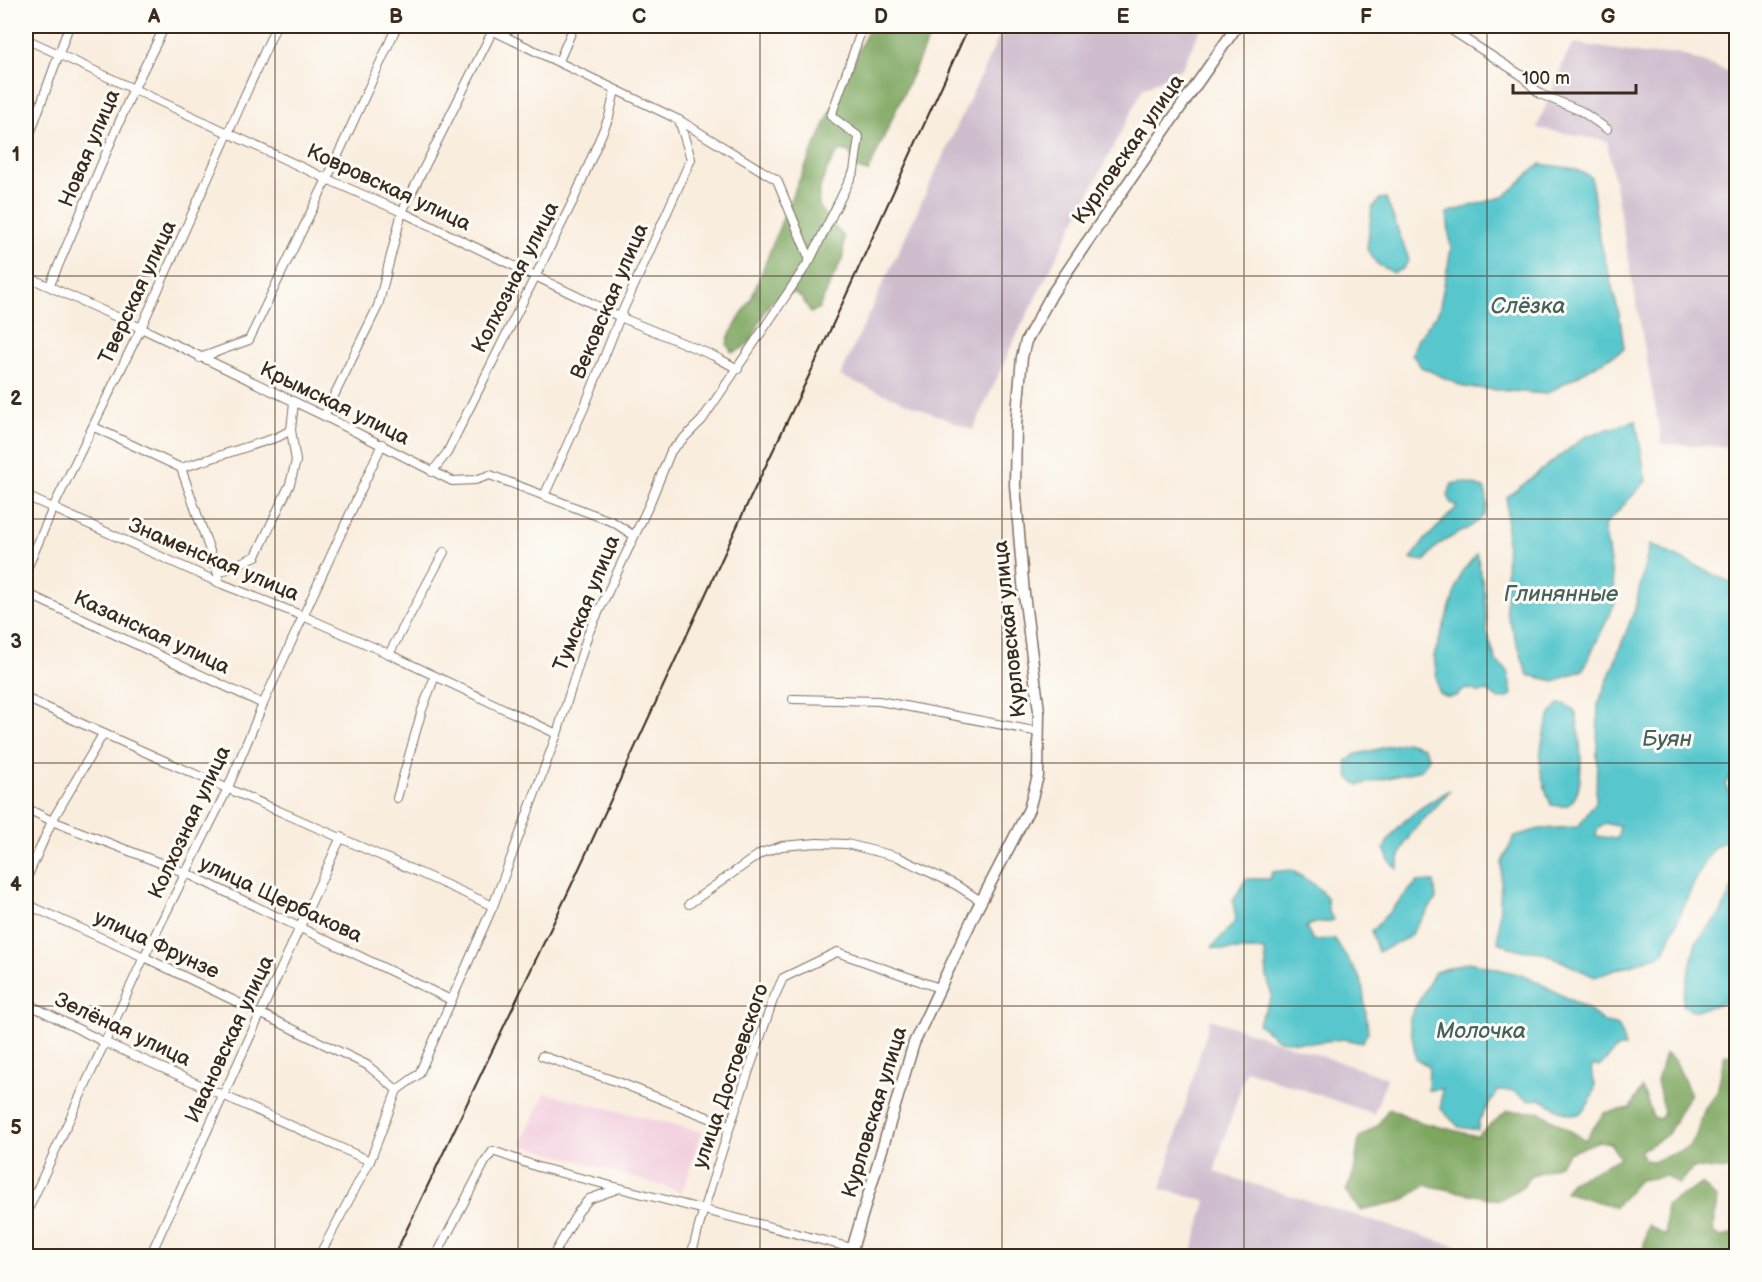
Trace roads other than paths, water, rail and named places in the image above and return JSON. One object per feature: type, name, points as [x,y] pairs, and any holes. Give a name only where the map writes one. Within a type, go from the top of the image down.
[{"type":"main road","name":"Курловская улица","points":[[851,1252],[909,1056],[981,901],[1029,809],[1038,776],[1039,711],[1024,594],[1015,485],[1016,425],[1022,357],[1026,341],[1036,321],[1072,265],[1237,26]]},
{"type":"street","points":[[26,145],[69,26]]},
{"type":"street","name":"Новая улица","points":[[50,285],[133,90],[165,26]]},
{"type":"street","name":"Тверская улица","points":[[26,571],[53,508],[141,328],[276,26]]},
{"type":"street","points":[[200,358],[249,340],[327,179],[397,26]]},
{"type":"street","points":[[483,26],[679,120],[777,180],[810,260]]},
{"type":"street","points":[[559,61],[574,26]]},
{"type":"street","name":"Тумская улица","points":[[397,1090],[419,1074],[493,906],[556,734],[588,634],[649,505],[671,451],[702,420],[810,260],[854,171],[859,137],[831,116],[863,26]]},
{"type":"street","points":[[1445,26],[1521,75],[1540,94],[1581,111],[1607,129]]},
{"type":"street","points":[[324,416],[378,306],[402,212],[493,30]]},
{"type":"street","name":"Ковровская улица","points":[[26,39],[402,212],[620,317],[714,356],[738,369]]},
{"type":"street","name":"Колхозная улица","points":[[432,472],[447,453],[574,199],[609,117],[615,90]]},
{"type":"street","name":"Вековская улица","points":[[544,496],[584,408],[620,317],[691,159],[679,120]]},
{"type":"street","name":"Крымская улица","points":[[26,276],[50,285],[324,416],[452,481],[475,480],[490,475],[613,522],[633,535]]},
{"type":"street","points":[[218,573],[256,556],[290,484],[296,461],[291,430],[294,402]]},
{"type":"street","points":[[94,427],[181,468],[278,437],[291,430]]},
{"type":"street","name":"Колхозная улица","points":[[26,1214],[144,957],[227,790],[263,704],[382,444]]},
{"type":"street","points":[[181,468],[222,584]]},
{"type":"street","name":"Знаменская улица","points":[[26,496],[222,584],[303,616],[389,654],[556,734]]},
{"type":"street","points":[[389,654],[444,552]]},
{"type":"street","name":"Казанская улица","points":[[26,593],[263,704]]},
{"type":"street","points":[[397,798],[422,710],[435,676]]},
{"type":"street","points":[[26,698],[227,790],[341,837],[493,906]]},
{"type":"street","points":[[793,699],[879,701],[1039,732]]},
{"type":"street","points":[[26,880],[52,821],[103,734]]},
{"type":"street","name":"улица Щербакова","points":[[26,808],[52,821],[186,873],[451,1000]]},
{"type":"street","name":"Ивановская улица","points":[[150,1257],[341,837]]},
{"type":"street","points":[[689,904],[760,853],[782,846],[817,843],[847,844],[898,857],[956,885],[981,901]]},
{"type":"street","name":"улица Фрунзе","points":[[26,904],[144,957],[366,1065],[397,1090]]},
{"type":"street","name":"улица Достоевского","points":[[691,1257],[730,1126],[773,999],[783,978],[837,952],[939,988]]},
{"type":"street","name":"Зелёная улица","points":[[26,1003],[104,1042],[370,1161]]},
{"type":"street","points":[[542,1056],[618,1082],[730,1126]]},
{"type":"street","points":[[319,1257],[370,1161],[397,1090]]},
{"type":"street","points":[[436,1257],[485,1162],[493,1151],[538,1167],[704,1208],[851,1252]]},
{"type":"street","points":[[553,1257],[578,1212],[589,1199],[620,1188]]},
{"type":"water","name":"Слёзка","points":[[1540,164],[1575,169],[1591,177],[1599,236],[1620,318],[1624,349],[1546,394],[1464,387],[1421,367],[1412,354],[1418,339],[1439,311],[1451,250],[1447,213],[1505,196]]},
{"type":"water","points":[[1386,198],[1409,260],[1403,269],[1394,273],[1377,264],[1367,249],[1372,208],[1380,199]]},
{"type":"water","name":"Глинянные","points":[[1636,421],[1646,481],[1604,526],[1616,601],[1583,670],[1555,681],[1528,675],[1506,611],[1507,497],[1586,436]]},
{"type":"water","points":[[1463,482],[1484,488],[1487,500],[1486,510],[1481,518],[1437,546],[1425,561],[1411,559],[1425,540],[1456,508],[1457,506],[1451,503],[1448,495],[1452,484]]},
{"type":"water","name":"Буян","points":[[1650,544],[1736,585],[1736,770],[1725,784],[1732,799],[1736,799],[1736,842],[1727,840],[1713,848],[1693,885],[1663,954],[1595,977],[1542,952],[1517,950],[1498,942],[1502,862],[1515,836],[1540,829],[1578,827],[1596,802],[1598,705],[1635,609]],"holes":[[[1605,823],[1620,827],[1617,839],[1596,836],[1597,830]]]},
{"type":"water","points":[[1477,554],[1485,596],[1487,632],[1496,661],[1507,670],[1512,694],[1508,698],[1499,699],[1487,691],[1479,693],[1469,689],[1456,696],[1448,697],[1439,693],[1434,656],[1461,573]]},
{"type":"water","points":[[1559,704],[1565,704],[1575,711],[1581,763],[1577,791],[1573,801],[1565,806],[1551,805],[1540,764],[1546,726]]},
{"type":"water","points":[[1406,742],[1423,747],[1429,758],[1421,770],[1359,785],[1349,778],[1346,762],[1354,755]]},
{"type":"water","points":[[1450,790],[1411,834],[1400,855],[1397,869],[1390,862],[1384,848],[1390,838],[1404,821]]},
{"type":"water","points":[[1291,870],[1315,885],[1327,897],[1328,911],[1334,920],[1306,927],[1313,940],[1335,939],[1362,982],[1368,1031],[1362,1043],[1343,1039],[1311,1043],[1279,1040],[1258,1024],[1272,996],[1267,977],[1265,950],[1224,950],[1212,947],[1236,921],[1233,901],[1246,879],[1270,879],[1272,872]]},
{"type":"water","points":[[1417,882],[1434,882],[1436,899],[1409,937],[1378,952],[1371,932]]},
{"type":"water","points":[[1736,885],[1736,1000],[1692,1011],[1683,1005],[1683,997],[1696,942],[1721,913],[1733,886]]},
{"type":"water","name":"Молочка","points":[[1469,962],[1526,976],[1586,1008],[1605,1023],[1619,1026],[1625,1047],[1616,1049],[1599,1067],[1594,1065],[1591,1069],[1595,1085],[1594,1091],[1589,1103],[1581,1113],[1574,1115],[1563,1112],[1540,1099],[1528,1100],[1513,1091],[1497,1091],[1479,1120],[1478,1130],[1459,1127],[1441,1109],[1442,1089],[1428,1090],[1429,1066],[1416,1059],[1409,1019],[1435,972]]},
{"type":"railway","points":[[394,1256],[571,886],[817,359],[969,26]]}]
